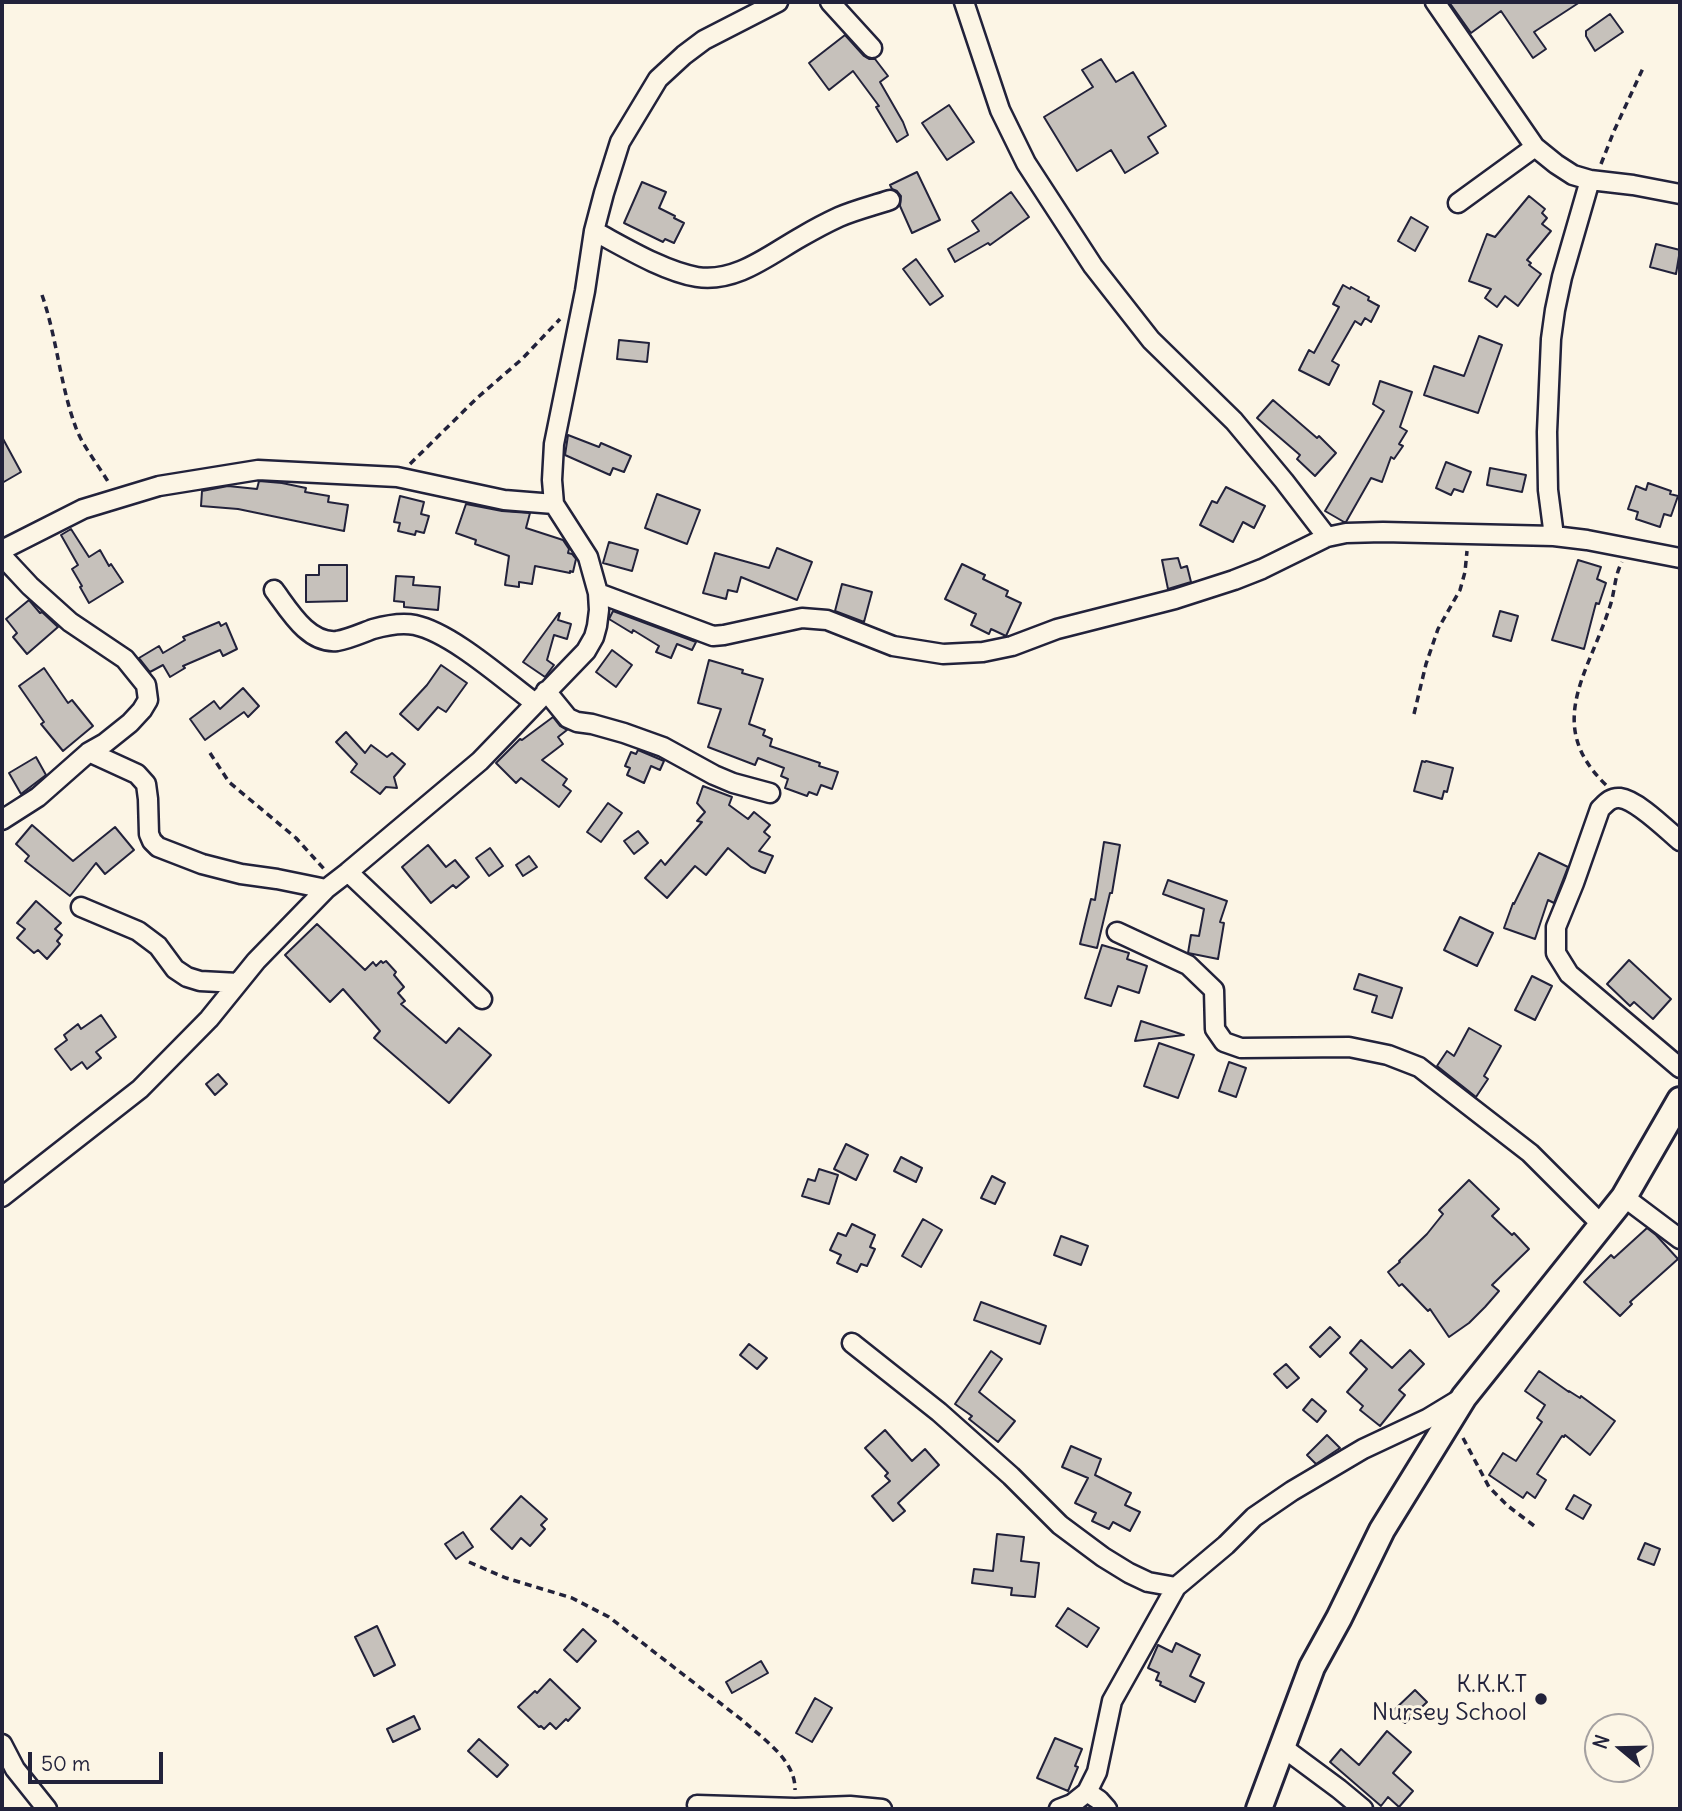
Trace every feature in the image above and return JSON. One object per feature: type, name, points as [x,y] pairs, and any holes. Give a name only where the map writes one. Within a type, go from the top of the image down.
[{"type":"street","points":[[2,1197],[140,1089],[209,1018],[256,961],[337,881],[480,761],[586,651],[594,638],[599,610],[598,593],[588,557],[554,504],[554,444],[585,291],[594,231],[620,142],[658,79],[684,55],[704,40],[778,2]]},
{"type":"street","points":[[830,2],[872,48]]},
{"type":"street","points":[[964,2],[1000,110],[1026,163],[1093,266],[1152,340],[1234,421],[1327,537]]},
{"type":"street","points":[[1435,2],[1535,147],[1556,164],[1573,175],[1593,180],[1680,194]]},
{"type":"street","points":[[1458,203],[1535,147]]},
{"type":"street","points":[[1554,536],[1548,490],[1547,432],[1551,339],[1562,277],[1593,180]]},
{"type":"street","points":[[594,231],[659,264],[697,277],[710,277],[745,269],[837,218],[890,200]]},
{"type":"street","points":[[2,550],[83,509],[159,486],[258,470],[397,477],[504,500],[554,504]]},
{"type":"street","points":[[598,593],[713,636],[802,618],[815,618],[827,620],[893,646],[943,654],[983,652],[1012,646],[1057,629],[1175,599],[1234,580],[1327,537],[1346,533],[1554,536],[1680,558]]},
{"type":"street","points":[[2,556],[69,622],[125,659],[146,685],[148,700],[130,723],[89,752],[38,797],[2,820]]},
{"type":"street","points":[[274,590],[302,626],[323,640],[338,640],[390,624],[414,625],[439,634],[541,697],[568,718],[663,747],[714,775],[770,793]]},
{"type":"street","points":[[89,752],[137,774],[146,784],[149,834],[158,847],[202,864],[241,874],[337,881],[482,999]]},
{"type":"street","points":[[1680,841],[1640,808],[1620,798],[1609,800],[1600,808],[1556,927],[1556,953],[1569,974],[1680,1068]]},
{"type":"street","points":[[81,907],[138,931],[158,946],[175,969],[187,977],[200,981],[238,983]]},
{"type":"street","points":[[1117,932],[1188,965],[1214,990],[1215,1029],[1224,1042],[1241,1048],[1349,1047],[1388,1055],[1419,1068],[1530,1153],[1601,1224]]},
{"type":"street","points":[[1259,1809],[1312,1667],[1382,1530],[1457,1408],[1624,1197],[1680,1100]]},
{"type":"street","points":[[1624,1197],[1680,1239]]},
{"type":"street","points":[[852,1343],[939,1412],[1060,1525],[1129,1573],[1148,1581],[1176,1587]]},
{"type":"street","points":[[1059,1809],[1072,1804],[1087,1793],[1097,1772],[1112,1701],[1176,1587],[1226,1545],[1254,1517],[1292,1491],[1363,1449],[1457,1408]]},
{"type":"street","points":[[2,1744],[15,1769],[47,1809]]},
{"type":"street","points":[[1281,1746],[1363,1809]]},
{"type":"street","points":[[1087,1793],[1107,1809]]},
{"type":"street","points":[[698,1805],[795,1808],[850,1806],[882,1809]]},
{"type":"path","points":[[1593,180],[1644,66]]},
{"type":"path","points":[[42,295],[49,314],[63,389],[77,431],[119,498]]},
{"type":"path","points":[[397,477],[477,398],[522,359],[560,319]]},
{"type":"path","points":[[1414,714],[1438,629],[1460,590],[1465,572],[1468,535]]},
{"type":"path","points":[[1620,798],[1595,774],[1578,747],[1574,713],[1581,676],[1610,608],[1620,565],[1632,550]]},
{"type":"path","points":[[210,753],[229,782],[296,838],[337,881]]},
{"type":"path","points":[[1457,1408],[1489,1487],[1508,1506],[1537,1528]]},
{"type":"path","points":[[469,1562],[506,1578],[572,1598],[609,1617],[742,1720],[787,1763],[795,1783],[795,1808]]},
{"type":"building","points":[[1449,2],[1580,2],[1534,32],[1546,49],[1533,58],[1501,11],[1471,33]]},
{"type":"building","points":[[1610,14],[1623,32],[1595,51],[1586,31]]},
{"type":"building","points":[[845,35],[864,56],[875,59],[888,76],[880,82],[908,135],[897,142],[876,107],[879,106],[853,71],[829,90],[809,63]]},
{"type":"building","points":[[1101,59],[1116,82],[1133,72],[1166,126],[1148,137],[1158,153],[1125,173],[1111,150],[1077,171],[1044,117],[1093,87],[1082,70]]},
{"type":"building","points":[[949,105],[974,142],[947,160],[922,123]]},
{"type":"building","points":[[917,172],[940,220],[912,233],[900,206],[901,196],[890,185]]},
{"type":"building","points":[[642,182],[666,192],[659,208],[684,223],[674,243],[665,239],[663,242],[624,223]]},
{"type":"building","points":[[1011,192],[1029,217],[990,245],[988,243],[955,262],[948,249],[979,231],[972,221]]},
{"type":"building","points":[[1529,196],[1545,209],[1542,213],[1547,218],[1542,224],[1551,231],[1527,260],[1531,263],[1529,265],[1541,274],[1518,306],[1505,296],[1497,307],[1485,298],[1491,289],[1469,281],[1487,234],[1495,237]]},
{"type":"building","points":[[1411,217],[1428,227],[1415,251],[1398,241]]},
{"type":"building","points":[[1656,244],[1680,250],[1676,274],[1650,267]]},
{"type":"building","points":[[916,259],[943,296],[930,305],[903,269]]},
{"type":"building","points":[[1343,285],[1369,297],[1368,300],[1379,306],[1371,322],[1365,318],[1361,325],[1355,321],[1332,361],[1339,365],[1329,385],[1299,370],[1309,350],[1314,353],[1339,307],[1333,304]]},
{"type":"building","points":[[1479,336],[1502,345],[1478,413],[1424,395],[1434,366],[1464,376]]},
{"type":"building","points":[[619,340],[649,343],[647,362],[617,359]]},
{"type":"building","points":[[1380,381],[1412,392],[1400,427],[1407,431],[1399,444],[1403,446],[1394,459],[1391,457],[1382,482],[1371,478],[1344,522],[1325,511],[1384,411],[1373,404]]},
{"type":"building","points":[[1273,400],[1336,453],[1315,476],[1297,459],[1300,455],[1257,418]]},
{"type":"building","points":[[568,435],[599,447],[601,443],[631,456],[624,472],[613,468],[610,475],[565,455]]},
{"type":"building","points":[[2,437],[21,472],[2,483]]},
{"type":"building","points":[[1446,462],[1471,472],[1463,492],[1454,489],[1451,495],[1436,488]]},
{"type":"building","points":[[1490,468],[1526,475],[1522,492],[1487,485]]},
{"type":"building","points":[[259,481],[306,488],[305,492],[329,496],[328,502],[348,505],[344,531],[238,509],[201,506],[202,491],[228,486],[257,489]]},
{"type":"building","points":[[1648,483],[1678,496],[1671,516],[1664,514],[1660,527],[1636,519],[1638,512],[1628,509],[1636,486],[1646,490]]},
{"type":"building","points":[[1226,487],[1265,506],[1254,528],[1243,522],[1233,542],[1200,525],[1212,501],[1217,503]]},
{"type":"building","points":[[657,494],[700,510],[687,544],[645,528]]},
{"type":"building","points":[[400,496],[424,502],[421,514],[429,516],[424,533],[416,531],[415,535],[398,531],[400,523],[394,522]]},
{"type":"building","points":[[466,504],[530,513],[526,528],[563,540],[569,549],[568,553],[576,559],[573,572],[535,566],[532,584],[519,582],[519,587],[505,585],[509,556],[475,544],[476,540],[456,533]]},
{"type":"building","points":[[71,529],[89,557],[100,550],[123,582],[89,603],[72,569],[78,565],[61,535]]},
{"type":"building","points":[[609,542],[638,550],[632,571],[603,563]]},
{"type":"building","points":[[777,548],[812,562],[797,600],[741,577],[737,592],[728,590],[726,599],[703,593],[715,553],[769,568]]},
{"type":"building","points":[[1178,558],[1181,568],[1187,566],[1191,582],[1168,589],[1162,560]]},
{"type":"building","points":[[1578,560],[1601,567],[1597,579],[1606,583],[1599,604],[1596,603],[1584,649],[1552,640]]},
{"type":"building","points":[[962,564],[985,575],[983,579],[1008,591],[1006,596],[1021,603],[1006,636],[991,629],[989,634],[971,625],[976,614],[945,599]]},
{"type":"building","points":[[319,565],[347,565],[347,601],[306,602],[306,575],[319,575]]},
{"type":"building","points":[[396,576],[414,577],[413,585],[440,587],[438,610],[404,607],[404,602],[394,601]]},
{"type":"building","points":[[842,584],[872,592],[864,622],[835,611]]},
{"type":"building","points":[[29,600],[58,627],[27,654],[13,637],[17,633],[6,619]]},
{"type":"building","points":[[613,611],[696,642],[692,650],[677,644],[671,658],[656,652],[659,646],[609,619]]},
{"type":"building","points":[[1500,611],[1518,616],[1511,641],[1493,636]]},
{"type":"building","points":[[559,613],[558,620],[571,624],[567,639],[554,635],[547,660],[554,665],[545,677],[523,662]]},
{"type":"building","points":[[219,622],[221,626],[226,623],[237,649],[223,656],[220,650],[183,666],[185,668],[170,677],[163,665],[150,672],[139,658],[159,646],[163,653],[185,640],[183,637]]},
{"type":"building","points":[[612,650],[632,665],[616,687],[596,672]]},
{"type":"building","points":[[709,660],[763,679],[749,724],[765,730],[763,735],[772,739],[770,746],[838,772],[832,789],[821,785],[817,795],[809,792],[807,796],[785,788],[788,779],[781,776],[784,768],[758,758],[755,765],[708,747],[721,709],[698,703]]},
{"type":"building","points":[[441,665],[467,683],[446,712],[438,707],[418,730],[400,714]]},
{"type":"building","points":[[44,668],[68,703],[72,700],[93,726],[63,751],[41,724],[44,722],[19,686]]},
{"type":"building","points":[[243,688],[259,706],[248,717],[244,712],[205,740],[190,719],[214,701],[220,709]]},
{"type":"building","points":[[553,717],[567,730],[558,737],[563,744],[542,760],[567,779],[563,785],[571,791],[559,807],[521,778],[516,783],[496,763],[520,739]]},
{"type":"building","points":[[346,732],[365,753],[371,745],[387,757],[392,753],[405,764],[394,777],[397,788],[386,787],[380,794],[351,772],[357,764],[336,742]]},
{"type":"building","points":[[638,750],[664,761],[660,770],[651,766],[644,783],[627,775],[630,768],[625,766],[631,752],[636,754]]},
{"type":"building","points":[[36,757],[46,775],[21,794],[9,773]]},
{"type":"building","points":[[1422,761],[1453,768],[1447,792],[1444,791],[1442,799],[1414,791]]},
{"type":"building","points":[[703,786],[732,797],[729,805],[748,819],[754,812],[770,825],[764,832],[770,837],[759,851],[773,856],[765,873],[751,867],[728,848],[706,875],[695,866],[667,898],[645,878],[661,860],[665,865],[702,822],[697,821],[705,812],[697,803]]},
{"type":"building","points":[[608,803],[622,813],[601,842],[587,832]]},
{"type":"building","points":[[32,825],[73,861],[115,827],[134,850],[105,874],[96,863],[70,896],[25,861],[29,856],[16,844]]},
{"type":"building","points":[[638,831],[648,843],[634,854],[624,841]]},
{"type":"building","points":[[1104,842],[1120,845],[1112,893],[1097,948],[1080,944],[1091,899],[1095,900]]},
{"type":"building","points":[[428,845],[446,867],[455,860],[469,877],[456,888],[453,885],[431,903],[402,867]]},
{"type":"building","points":[[490,848],[503,866],[489,876],[476,858]]},
{"type":"building","points":[[1539,853],[1568,867],[1554,903],[1548,900],[1535,939],[1504,928],[1513,903]]},
{"type":"building","points":[[529,856],[537,867],[523,876],[516,865]]},
{"type":"building","points":[[1168,880],[1227,901],[1220,922],[1224,923],[1218,959],[1188,953],[1191,935],[1199,936],[1204,909],[1163,894]]},
{"type":"building","points":[[36,901],[61,923],[55,929],[62,935],[57,941],[60,944],[47,959],[38,950],[34,953],[17,938],[25,929],[17,923]]},
{"type":"building","points":[[1460,917],[1493,933],[1477,966],[1444,950]]},
{"type":"building","points":[[317,924],[365,970],[373,962],[376,966],[381,961],[386,961],[404,987],[398,993],[405,1001],[401,1004],[446,1043],[459,1028],[491,1055],[449,1103],[374,1038],[380,1031],[343,989],[330,1002],[285,955]]},
{"type":"building","points":[[1102,945],[1129,953],[1127,959],[1147,966],[1139,993],[1118,986],[1111,1006],[1085,998]]},
{"type":"building","points":[[1629,960],[1671,999],[1653,1019],[1634,1002],[1630,1006],[1607,984]]},
{"type":"building","points":[[1359,974],[1402,988],[1392,1018],[1372,1012],[1377,996],[1354,989]]},
{"type":"building","points":[[1532,976],[1552,986],[1535,1020],[1515,1010]]},
{"type":"building","points":[[101,1015],[116,1037],[96,1052],[101,1058],[87,1069],[82,1062],[71,1070],[55,1049],[67,1040],[64,1035],[78,1024],[81,1029]]},
{"type":"building","points":[[1141,1021],[1184,1035],[1135,1041]]},
{"type":"building","points":[[1469,1028],[1501,1046],[1484,1076],[1488,1079],[1476,1097],[1437,1066],[1447,1051],[1454,1056]]},
{"type":"building","points":[[1159,1043],[1194,1055],[1178,1098],[1144,1086]]},
{"type":"building","points":[[1229,1062],[1246,1068],[1236,1097],[1219,1091]]},
{"type":"building","points":[[218,1074],[227,1084],[215,1095],[206,1084]]},
{"type":"building","points":[[846,1144],[868,1155],[856,1180],[834,1169]]},
{"type":"building","points":[[901,1157],[922,1168],[916,1182],[894,1171]]},
{"type":"building","points":[[819,1169],[838,1175],[829,1204],[802,1196],[808,1179],[815,1181]]},
{"type":"building","points":[[992,1176],[1005,1183],[995,1204],[981,1198]]},
{"type":"building","points":[[1469,1180],[1499,1209],[1492,1216],[1529,1249],[1492,1285],[1499,1291],[1485,1307],[1449,1337],[1430,1309],[1428,1311],[1402,1284],[1399,1286],[1388,1272],[1427,1234],[1443,1214],[1439,1210]]},
{"type":"building","points":[[923,1219],[942,1230],[921,1267],[902,1256]]},
{"type":"building","points":[[852,1224],[875,1235],[870,1247],[875,1249],[867,1266],[861,1264],[857,1272],[837,1263],[841,1255],[830,1250],[838,1233],[846,1236]]},
{"type":"building","points":[[1647,1228],[1678,1259],[1630,1302],[1632,1304],[1620,1316],[1584,1282],[1611,1255],[1614,1258]]},
{"type":"building","points":[[1061,1236],[1088,1246],[1081,1265],[1054,1255]]},
{"type":"building","points":[[981,1302],[1046,1326],[1040,1344],[974,1320]]},
{"type":"building","points":[[1330,1327],[1340,1337],[1320,1357],[1310,1347]]},
{"type":"building","points":[[1361,1340],[1392,1368],[1410,1350],[1424,1364],[1399,1390],[1405,1395],[1380,1426],[1360,1410],[1363,1406],[1347,1392],[1367,1369],[1350,1353]]},
{"type":"building","points":[[749,1344],[767,1358],[757,1369],[740,1355]]},
{"type":"building","points":[[991,1351],[1002,1359],[979,1392],[1015,1421],[998,1442],[969,1419],[972,1416],[955,1404]]},
{"type":"building","points":[[1286,1364],[1299,1378],[1287,1388],[1274,1374]]},
{"type":"building","points":[[1539,1371],[1569,1392],[1580,1398],[1581,1396],[1615,1421],[1590,1455],[1565,1435],[1562,1436],[1537,1474],[1546,1480],[1535,1498],[1527,1492],[1523,1498],[1489,1475],[1503,1453],[1516,1461],[1542,1422],[1537,1418],[1545,1405],[1525,1391]]},
{"type":"building","points":[[1312,1399],[1326,1411],[1317,1422],[1303,1410]]},
{"type":"building","points":[[885,1430],[912,1461],[925,1449],[939,1465],[898,1503],[905,1511],[893,1521],[872,1496],[890,1481],[885,1476],[888,1473],[865,1448]]},
{"type":"building","points":[[1327,1435],[1340,1448],[1316,1464],[1307,1455]]},
{"type":"building","points":[[1071,1446],[1101,1459],[1095,1475],[1131,1493],[1125,1505],[1140,1512],[1130,1531],[1113,1522],[1109,1529],[1092,1521],[1096,1513],[1075,1503],[1088,1478],[1062,1467]]},
{"type":"building","points":[[1574,1495],[1591,1505],[1583,1519],[1566,1509]]},
{"type":"building","points":[[521,1496],[547,1519],[541,1525],[545,1529],[530,1546],[521,1538],[512,1549],[491,1529]]},
{"type":"building","points":[[463,1532],[473,1547],[456,1559],[445,1544]]},
{"type":"building","points":[[997,1534],[1024,1537],[1021,1561],[1039,1563],[1035,1597],[1011,1595],[1012,1588],[972,1583],[974,1569],[993,1571]]},
{"type":"building","points":[[1645,1543],[1660,1549],[1654,1565],[1638,1559]]},
{"type":"building","points":[[1068,1608],[1099,1628],[1087,1647],[1056,1626]]},
{"type":"building","points":[[377,1626],[395,1665],[374,1676],[355,1637]]},
{"type":"building","points":[[583,1629],[596,1641],[577,1662],[564,1650]]},
{"type":"building","points":[[1176,1643],[1200,1655],[1190,1676],[1204,1683],[1195,1702],[1160,1685],[1161,1682],[1156,1680],[1159,1673],[1148,1668],[1158,1645],[1172,1652]]},
{"type":"building","points":[[761,1661],[768,1673],[732,1693],[726,1682]]},
{"type":"building","points":[[550,1679],[580,1708],[556,1729],[550,1723],[544,1729],[518,1707]]},
{"type":"building","points":[[1415,1690],[1427,1702],[1405,1723],[1391,1713]]},
{"type":"building","points":[[815,1698],[832,1708],[812,1742],[796,1733]]},
{"type":"building","points":[[414,1716],[420,1729],[393,1742],[387,1729]]},
{"type":"building","points":[[1387,1731],[1411,1752],[1393,1773],[1413,1791],[1399,1807],[1388,1797],[1381,1806],[1330,1762],[1341,1749],[1359,1765]]},
{"type":"building","points":[[1055,1738],[1082,1749],[1068,1791],[1037,1778]]},
{"type":"building","points":[[479,1739],[508,1765],[497,1777],[468,1751]]},
{"type":"place","name":"K.K.K.T Nursey School","points":[[1541,1699]]}]
